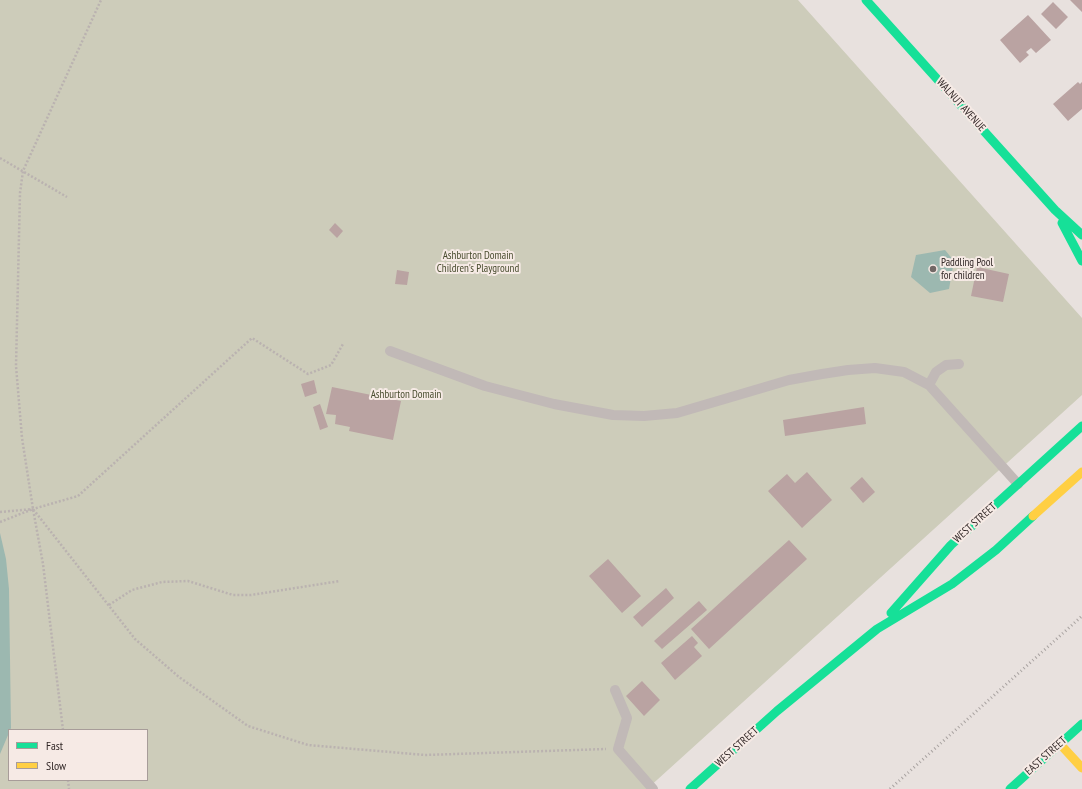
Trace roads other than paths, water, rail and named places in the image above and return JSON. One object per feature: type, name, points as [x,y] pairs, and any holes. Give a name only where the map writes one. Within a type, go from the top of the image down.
[{"type":"main road","name":"WALNUT AVENUE","points":[[866,0],[1056,210],[1082,235]]},
{"type":"main road","name":"WALNUT AVENUE","points":[[1056,210],[1082,260]]},
{"type":"main road","name":"WEST STREET","points":[[690,789],[777,711],[876,629],[951,545],[1082,426]]},
{"type":"main road","name":"WEST STREET","points":[[876,629],[952,584],[996,550],[1082,472]]},
{"type":"main road","name":"EAST STREET","points":[[1010,789],[1082,724]]},
{"type":"main road","points":[[1060,744],[1082,768]]},
{"type":"lane","points":[[390,351],[485,386],[554,404],[613,415],[644,416],[677,413],[789,380],[848,370],[875,368],[904,372],[929,385],[1018,484]]},
{"type":"lane","points":[[929,385],[936,372],[946,365],[959,364]]},
{"type":"lane","points":[[615,690],[627,718],[618,749],[653,789]]},
{"type":"water","name":"Paddling Pool for children","points":[[945,250],[954,261],[949,289],[930,293],[911,277],[916,255]]},
{"type":"water","points":[[0,533],[6,559],[9,589],[11,728],[8,729],[8,735],[0,754]]},
{"type":"railway","points":[[890,789],[1082,616]]},
{"type":"place","name":"Paddling Pool for children","points":[[933,269]]},
{"type":"park label","name":"Ashburton Domain Children's Playground","points":[[478,262]]},
{"type":"park label","name":"Ashburton Domain","points":[[406,395]]}]
